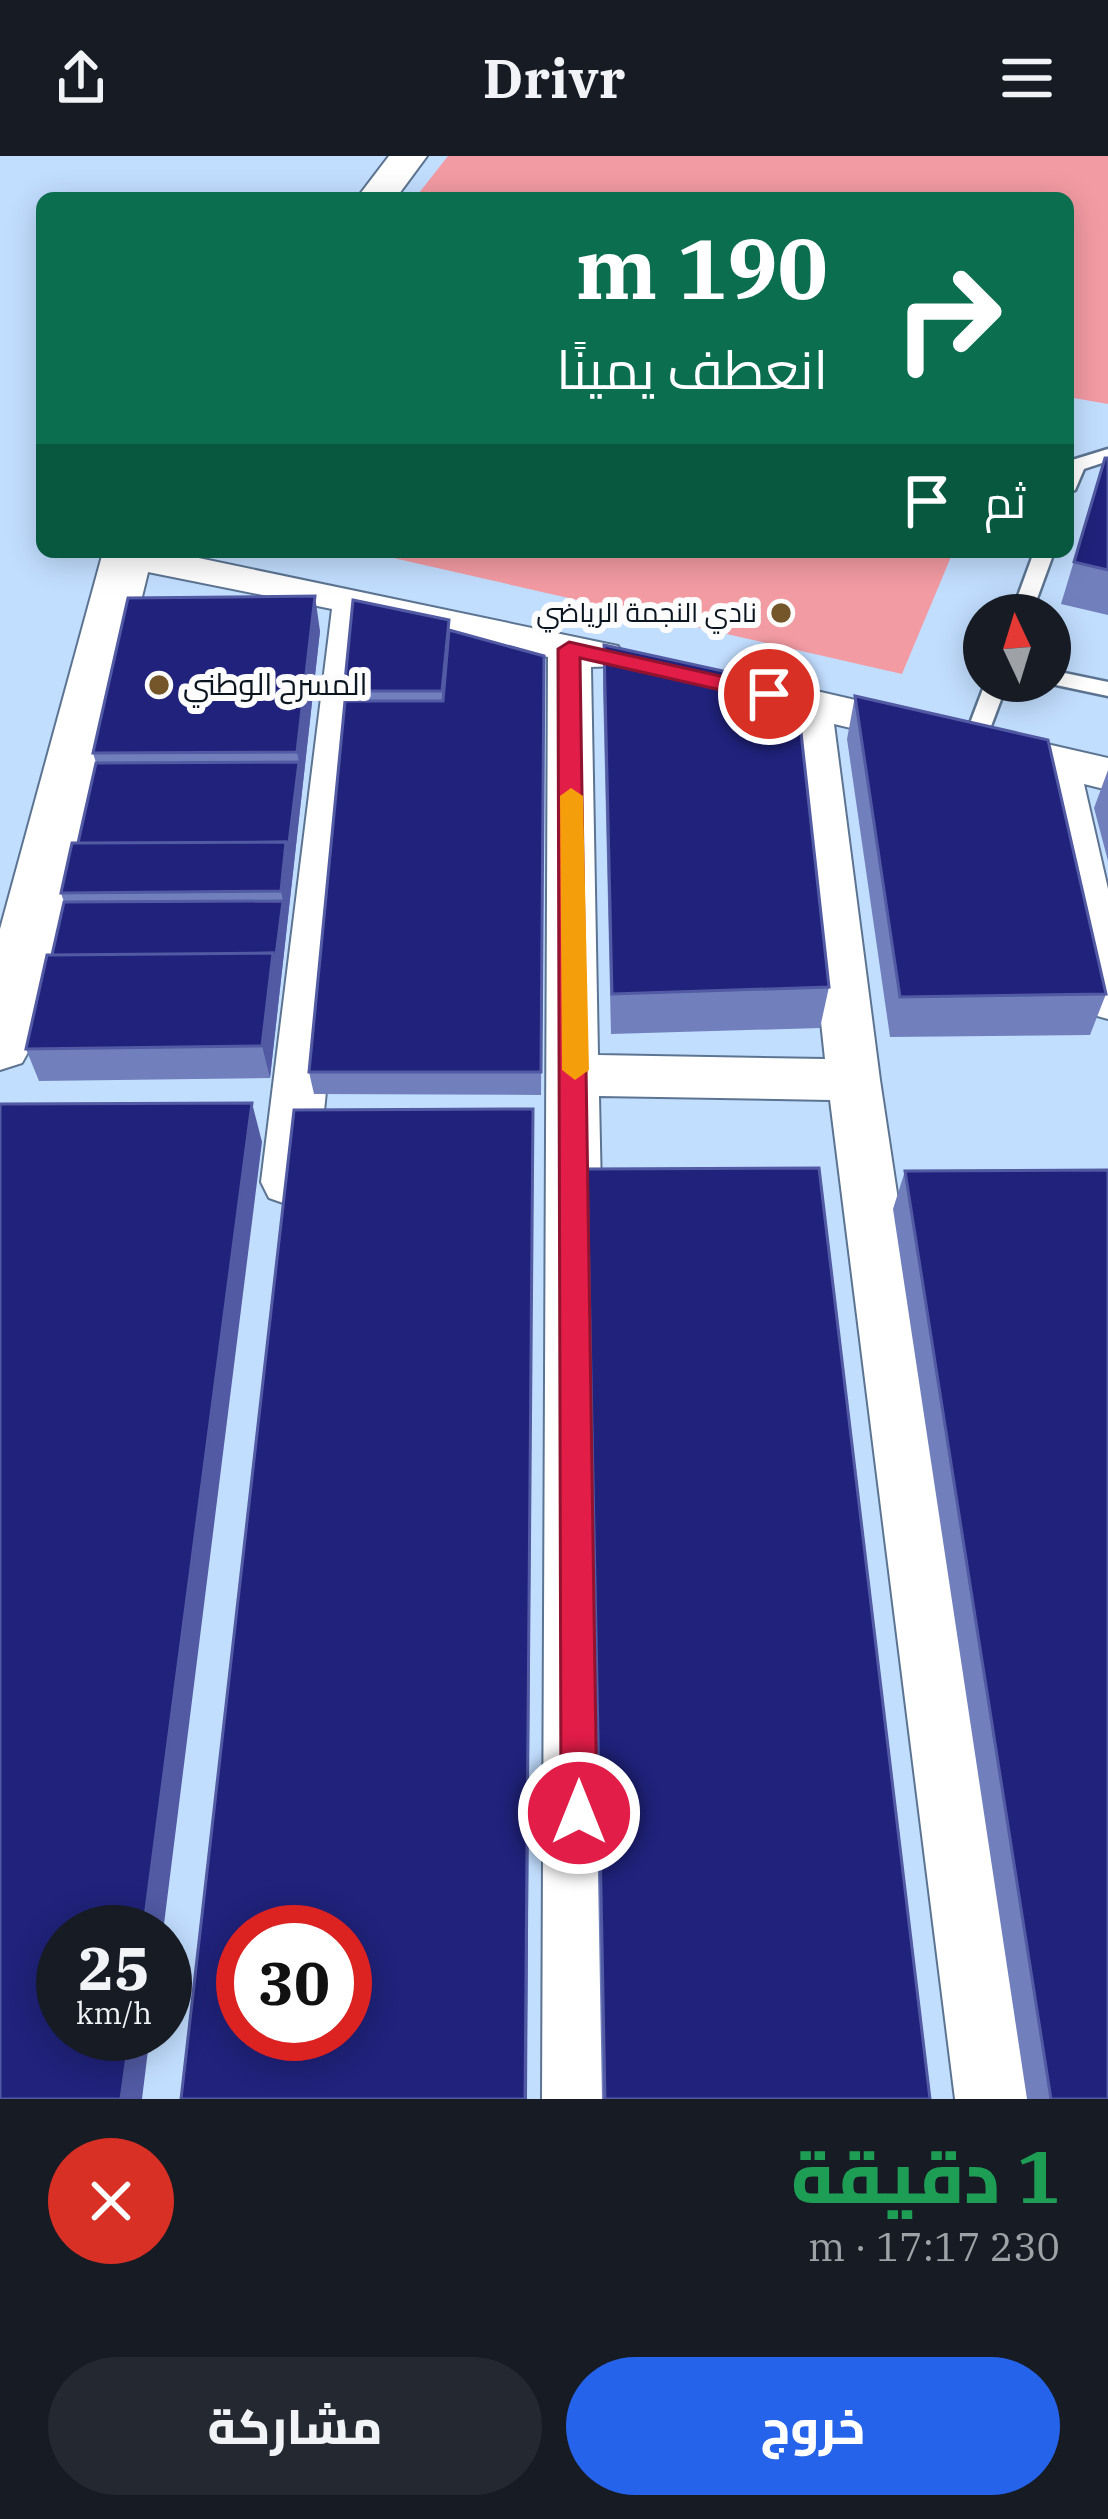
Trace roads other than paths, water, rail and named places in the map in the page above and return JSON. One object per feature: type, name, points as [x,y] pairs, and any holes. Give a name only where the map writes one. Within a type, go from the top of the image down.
[{"type":"street","points":[[381,192],[408,156]]},
{"type":"street","points":[[0,1045],[126,558]]},
{"type":"street","points":[[147,558],[634,664]]},
{"type":"street","points":[[284,1225],[354,600]]},
{"type":"street","points":[[569,649],[560,1114],[581,2099]]},
{"type":"street","points":[[744,688],[1108,774]]},
{"type":"street","points":[[809,703],[854,1080],[994,2099]]},
{"type":"street","points":[[1056,761],[1108,1000]]},
{"type":"street","points":[[560,1114],[854,1080]]},
{"type":"street","points":[[871,1197],[931,1197]]},
{"type":"lane","points":[[1074,470],[1076,465],[1108,454]]},
{"type":"lane","points":[[1029,594],[1042,558]]},
{"type":"lane","points":[[1071,681],[1108,689]]},
{"type":"lane","points":[[974,742],[989,702]]},
{"type":"place","name":"نادي النجمة الرياضي","points":[[781,613]]},
{"type":"place","name":"المسرح الوطني","points":[[159,685]]}]
